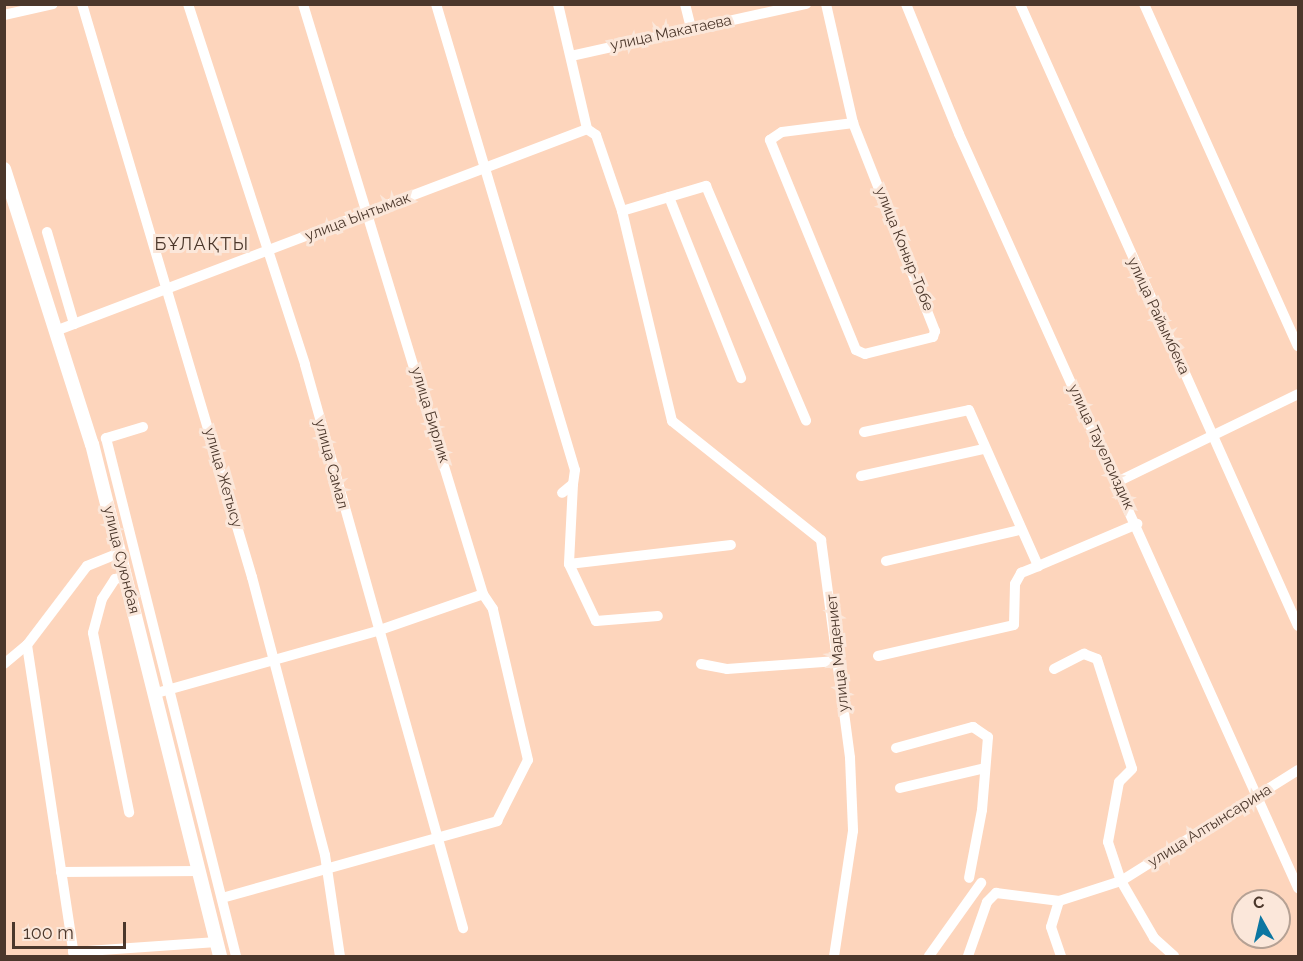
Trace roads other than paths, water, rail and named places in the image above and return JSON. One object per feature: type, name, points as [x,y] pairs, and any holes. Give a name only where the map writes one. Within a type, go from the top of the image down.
[{"type":"main road","name":"улица Суюнбая","points":[[4,168],[58,330],[119,553],[220,957]]},
{"type":"street","points":[[4,15],[53,4]]},
{"type":"street","name":"улица Жетысу","points":[[82,4],[274,662],[326,870],[340,957]]},
{"type":"street","name":"улица Самал","points":[[188,4],[266,252],[304,364],[377,631],[463,928]]},
{"type":"street","name":"улица Бирлик","points":[[303,4],[483,594],[492,609],[497,646],[527,745],[528,760],[496,821],[436,840]]},
{"type":"street","points":[[436,4],[487,166],[575,470],[569,564],[596,621],[658,616]]},
{"type":"street","points":[[558,4],[587,129],[596,135],[622,211],[706,186],[806,422]]},
{"type":"street","points":[[685,4],[692,28]]},
{"type":"street","name":"улица Макатаева","points":[[571,56],[806,4]]},
{"type":"street","name":"улица Коныр-Тобе","points":[[826,4],[854,123],[935,331],[933,337],[865,354],[856,350],[770,140],[782,132],[854,123]]},
{"type":"street","name":"улица Тауелсиздик","points":[[906,4],[958,134],[1137,524],[1299,888]]},
{"type":"street","name":"улица Райымбека","points":[[1020,4],[1299,626]]},
{"type":"street","points":[[1144,4],[1299,346]]},
{"type":"street","name":"улица Ынтымак","points":[[58,330],[587,129]]},
{"type":"street","points":[[669,197],[741,378]]},
{"type":"street","name":"улица Мадениет","points":[[622,211],[672,421],[821,540],[850,758],[852,860],[834,957]]},
{"type":"street","points":[[47,232],[74,324]]},
{"type":"street","points":[[1117,482],[1299,394]]},
{"type":"street","points":[[864,432],[969,410],[1019,530],[1038,566]]},
{"type":"street","points":[[143,427],[106,438],[171,690],[236,957]]},
{"type":"street","points":[[861,476],[984,449]]},
{"type":"street","points":[[562,492],[573,484]]},
{"type":"street","points":[[878,656],[1014,625],[1015,584],[1021,573],[1137,524]]},
{"type":"street","points":[[886,561],[1019,530]]},
{"type":"street","points":[[569,564],[731,545]]},
{"type":"street","points":[[4,664],[27,645],[87,566],[119,553]]},
{"type":"street","points":[[125,577],[115,579],[102,599],[93,633],[129,812]]},
{"type":"street","points":[[153,694],[274,662],[377,631],[483,594]]},
{"type":"street","points":[[27,645],[74,954],[217,942]]},
{"type":"street","points":[[1054,669],[1094,654],[1126,745],[1132,769],[1119,782],[1108,842],[1120,881],[1154,938],[1174,957]]},
{"type":"street","points":[[701,664],[727,669],[837,661]]},
{"type":"street","points":[[896,748],[973,727],[988,737],[969,878]]},
{"type":"street","points":[[900,788],[985,768]]},
{"type":"street","name":"улица Алтынсарина","points":[[1059,901],[1120,881],[1299,770]]},
{"type":"street","points":[[222,898],[436,840]]},
{"type":"street","points":[[61,872],[200,871]]},
{"type":"street","points":[[929,957],[981,884]]},
{"type":"street","points":[[968,957],[987,902],[996,893],[1059,901],[1051,927],[1061,957]]},
{"type":"district","name":"БҰЛАҚТЫ","points":[[202,244]]}]
